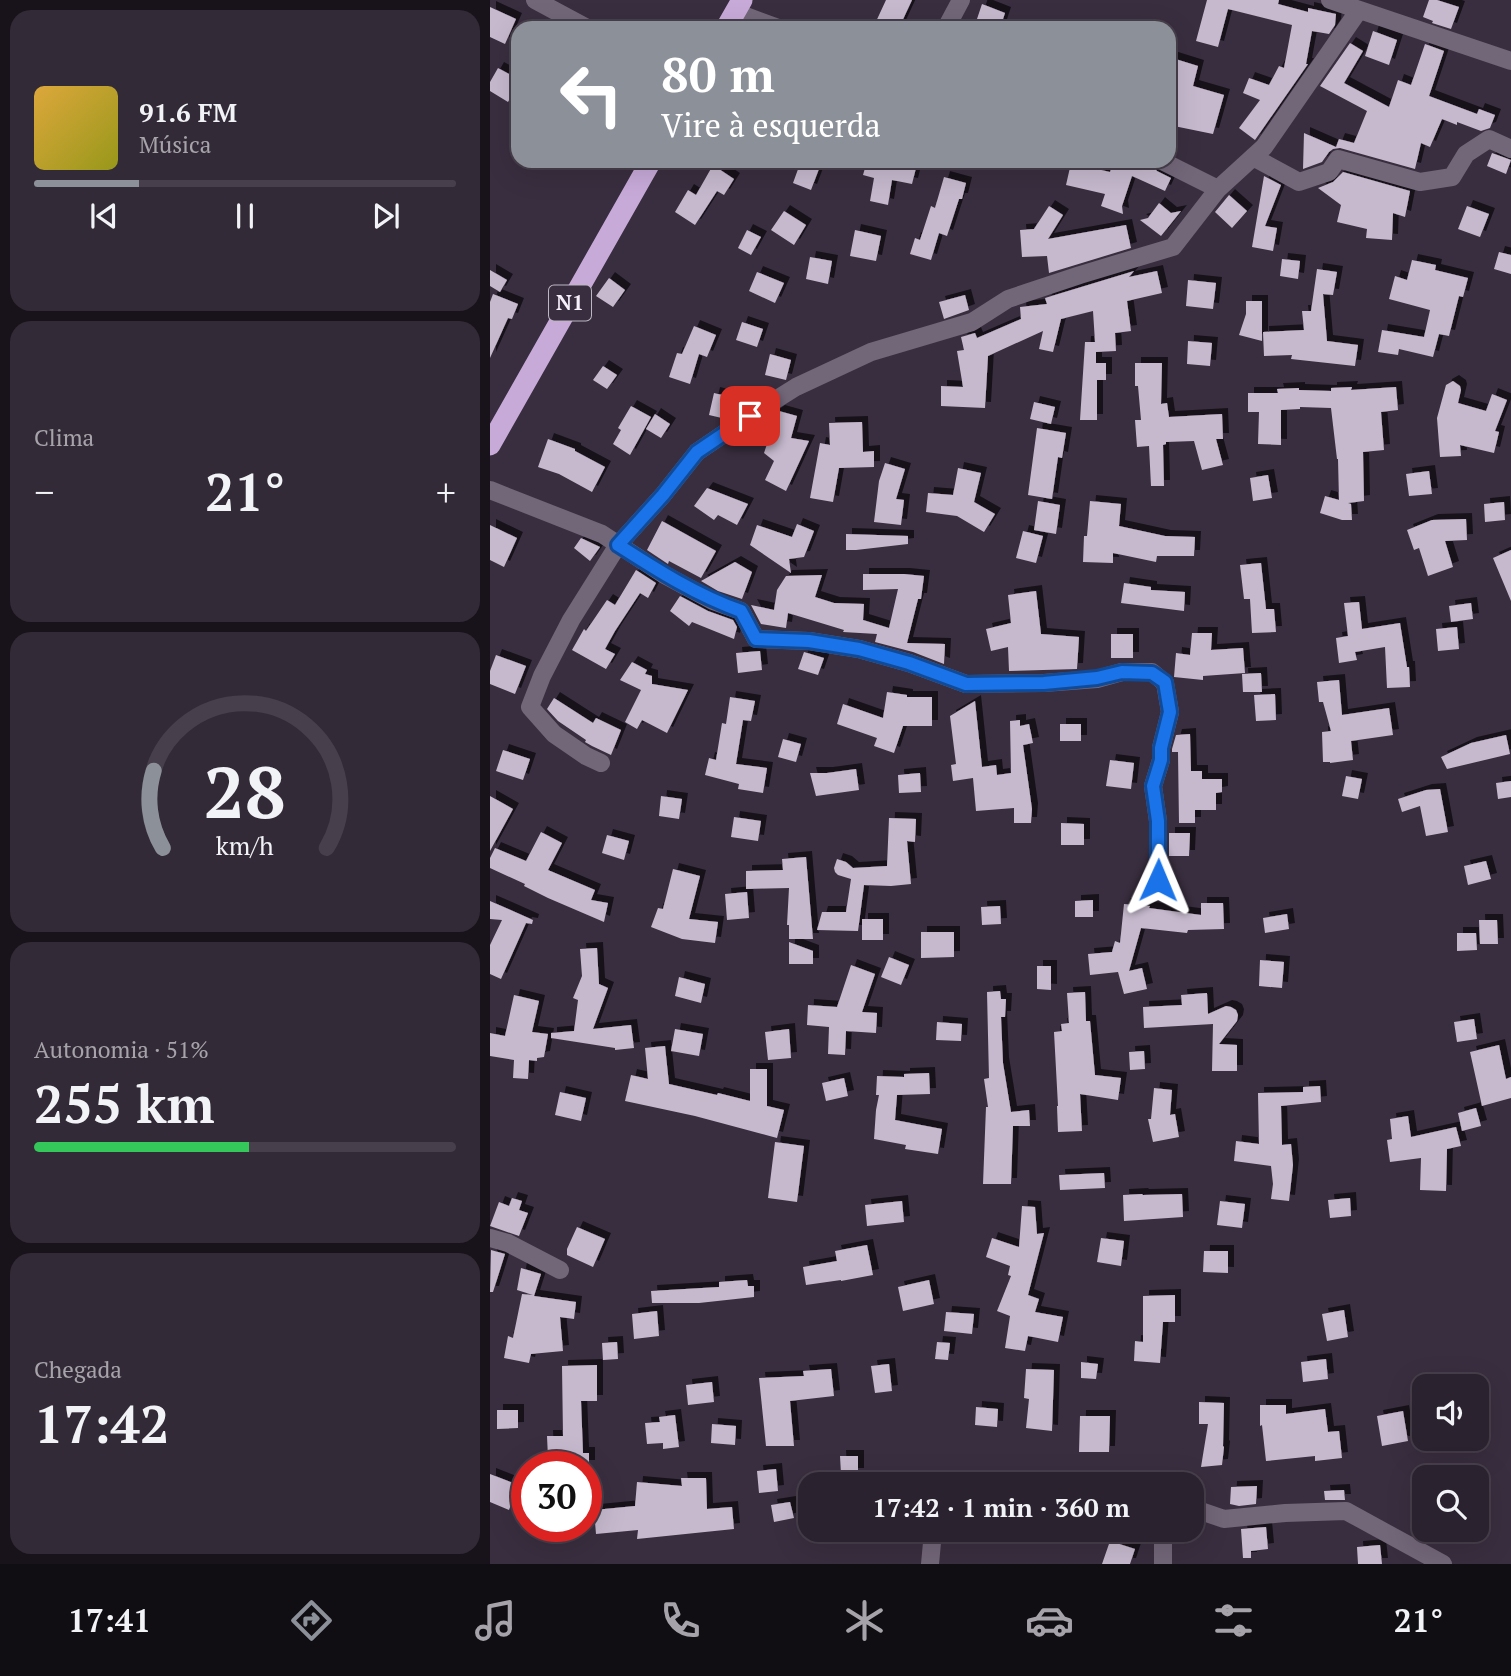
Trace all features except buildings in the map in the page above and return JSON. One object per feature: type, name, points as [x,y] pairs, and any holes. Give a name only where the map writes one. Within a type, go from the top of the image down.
[{"type":"highway","name":"N1","points":[[490,445],[647,168]]},
{"type":"street","points":[[535,0],[574,21]]},
{"type":"street","points":[[950,21],[961,0]]},
{"type":"street","points":[[1330,0],[1511,61]]},
{"type":"street","points":[[601,763],[554,734],[530,708],[542,676],[571,620],[618,545],[697,452],[796,387],[871,352],[972,322],[1008,299],[1173,247],[1218,189],[1264,147],[1359,10]]},
{"type":"street","points":[[734,13],[757,21]]},
{"type":"street","points":[[1253,157],[1299,182],[1329,172],[1338,159],[1420,182],[1452,177],[1466,155],[1489,139],[1511,149]]},
{"type":"street","points":[[1176,168],[1218,189]]},
{"type":"street","points":[[490,491],[602,534],[663,574],[713,601],[741,611],[756,639],[809,641],[859,649],[909,663],[966,684],[1044,683],[1097,678],[1122,672],[1152,673],[1165,682],[1170,712],[1153,786],[1158,821],[1158,880]]},
{"type":"street","points":[[490,1238],[508,1242],[560,1270]]},
{"type":"street","points":[[1204,1512],[1224,1519],[1346,1511],[1443,1564]]},
{"type":"street","points":[[930,1564],[932,1542]]},
{"type":"street","points":[[1163,1542],[1163,1564]]},
{"type":"route","points":[[750,416],[697,452],[618,545],[663,574],[713,601],[741,611],[756,639],[809,641],[859,649],[909,663],[966,684],[1044,683],[1097,678],[1122,672],[1152,673],[1165,682],[1170,712],[1153,786],[1158,821],[1158,880]]}]
